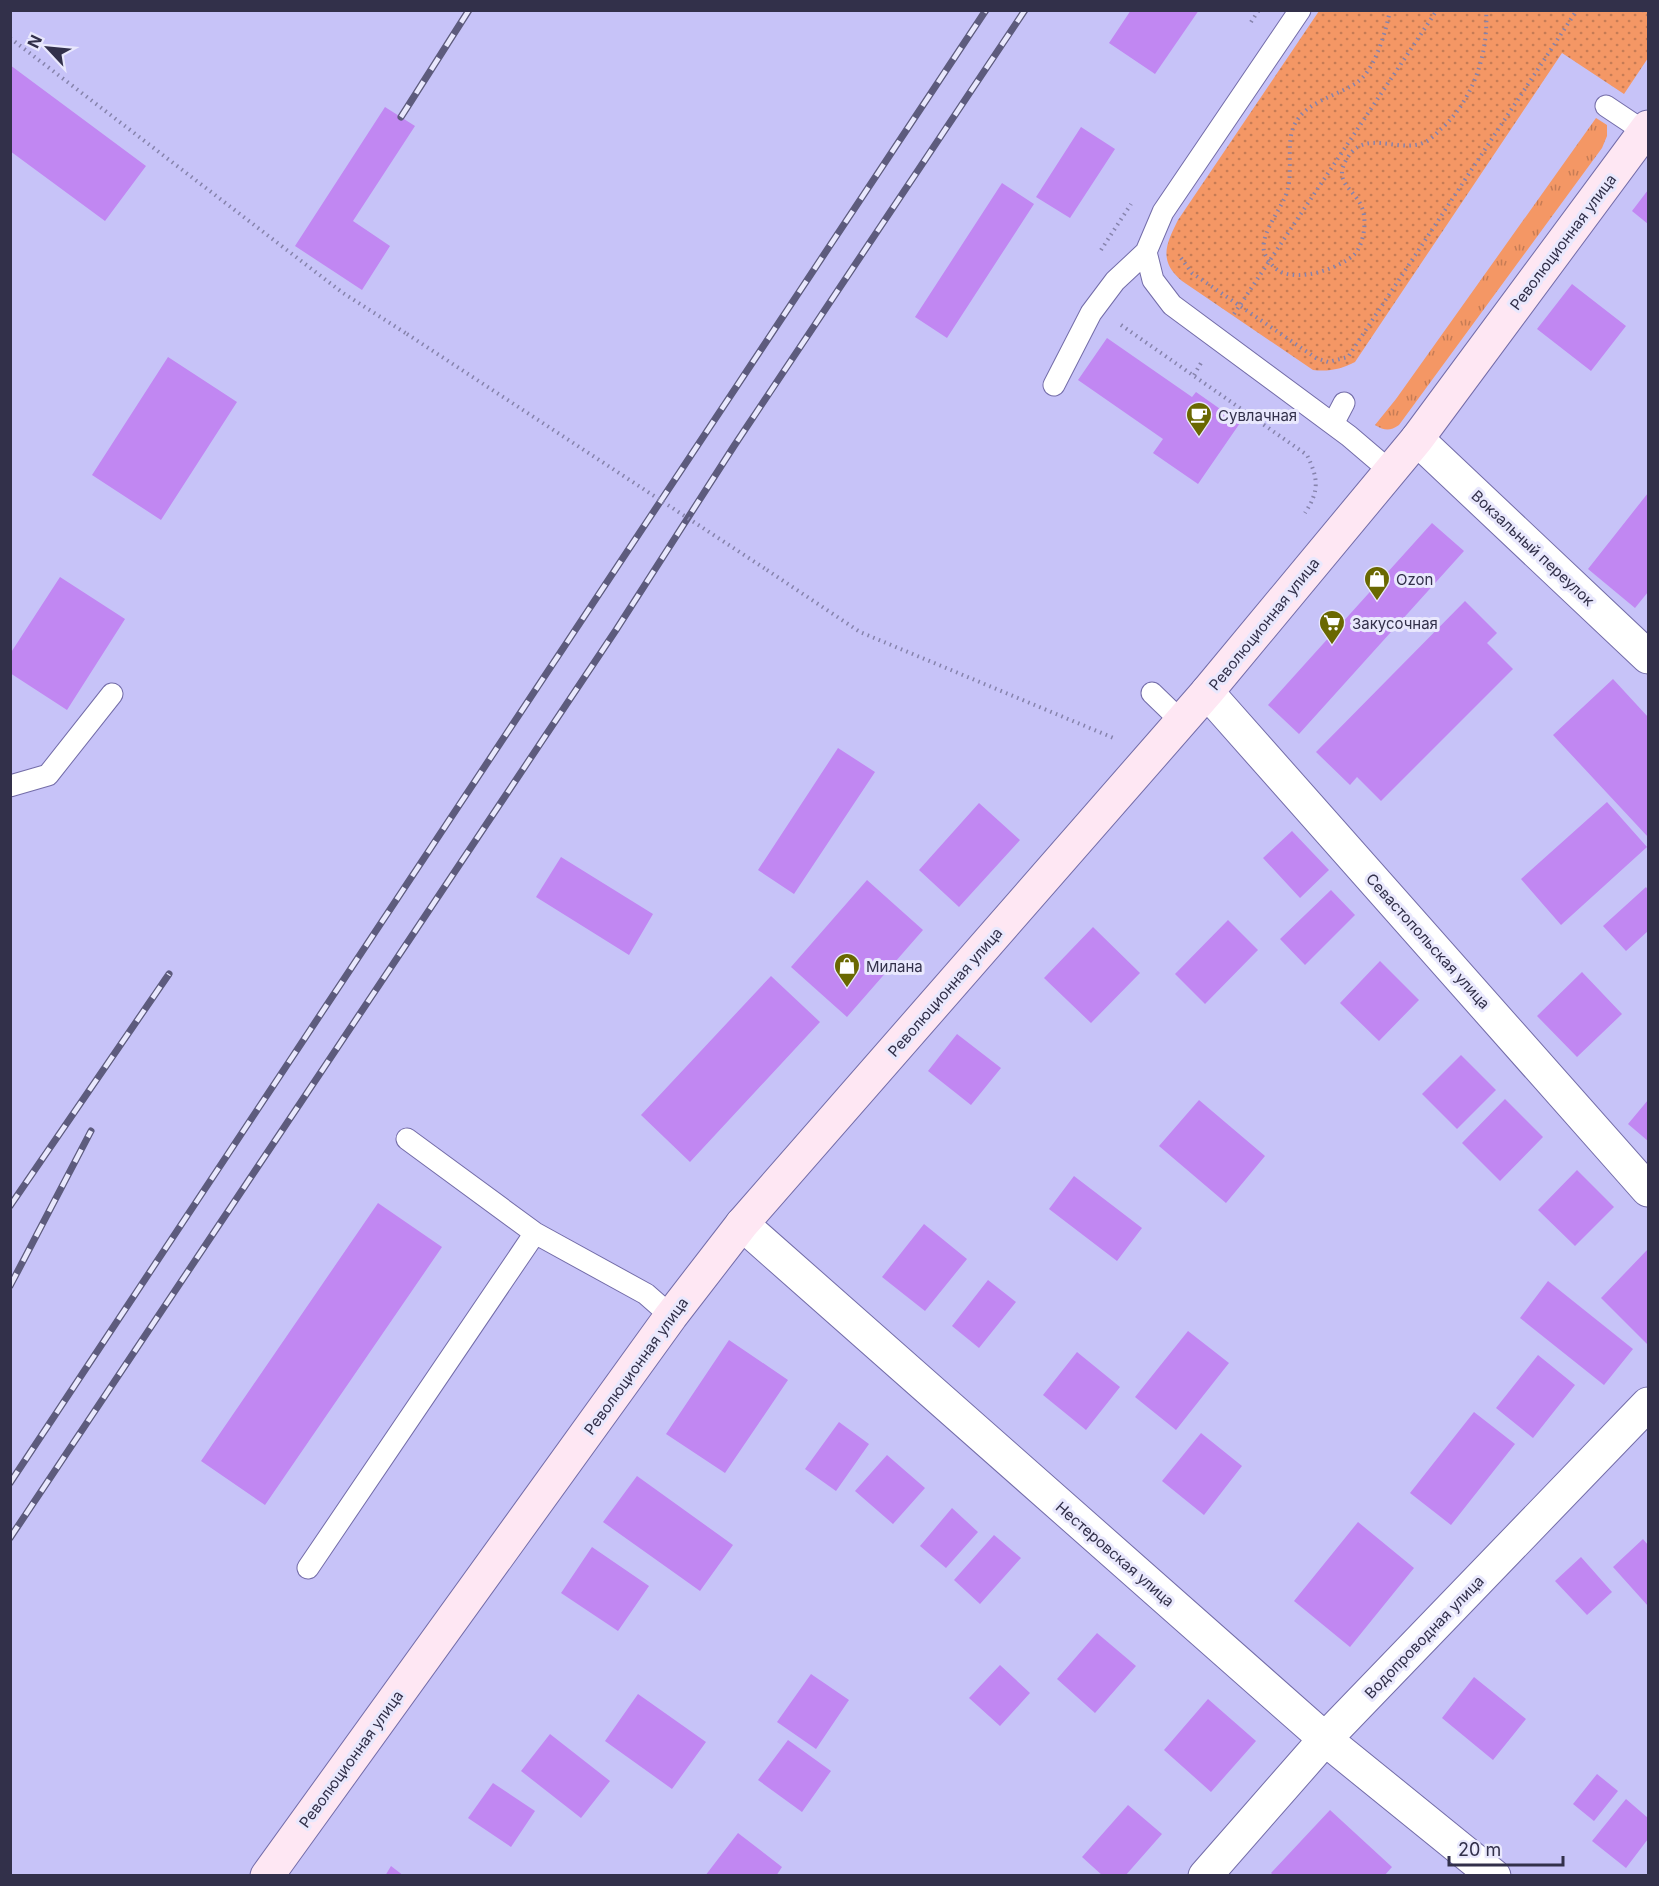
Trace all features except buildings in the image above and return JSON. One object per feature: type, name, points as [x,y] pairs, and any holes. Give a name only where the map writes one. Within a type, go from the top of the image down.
[{"type":"main road","name":"Революционная улица","points":[[267,1875],[670,1316],[742,1224],[1208,692],[1417,439],[1647,130]]},
{"type":"street","name":"Вокзальный переулок","points":[[1417,439],[1648,657]]},
{"type":"street","name":"Севастопольская улица","points":[[1208,692],[1648,1190]]},
{"type":"street","name":"Нестеровская улица","points":[[742,1224],[1325,1739],[1494,1875]]},
{"type":"street","name":"Водопроводная улица","points":[[1205,1875],[1325,1739],[1648,1404]]},
{"type":"lane","points":[[1054,385],[1090,313],[1115,281],[1146,252],[1163,212],[1300,10]]},
{"type":"lane","points":[[1606,106],[1647,130]]},
{"type":"lane","points":[[1146,252],[1153,280],[1172,305],[1333,424],[1390,471]]},
{"type":"lane","points":[[1333,424],[1344,403]]},
{"type":"lane","points":[[1152,693],[1182,722]]},
{"type":"lane","points":[[10,786],[48,775],[111,694]]},
{"type":"lane","points":[[407,1139],[535,1233],[646,1294],[670,1316]]},
{"type":"lane","points":[[308,1568],[535,1233]]},
{"type":"path","points":[[1246,30],[1259,10]]},
{"type":"path","points":[[1390,10],[1383,39],[1370,68],[1359,82],[1310,108],[1296,120],[1290,134],[1291,171],[1288,190],[1266,237],[1264,250],[1269,262],[1282,272],[1307,274],[1339,264],[1355,254],[1361,241],[1365,217],[1360,200],[1342,180],[1341,173],[1348,157],[1359,145],[1369,143],[1398,145],[1423,143],[1455,117],[1464,105],[1478,74],[1487,25],[1486,10]]},
{"type":"path","points":[[1194,375],[1437,10]]},
{"type":"path","points":[[1180,249],[1181,257],[1192,273],[1316,358],[1328,362],[1348,357],[1577,10]]},
{"type":"path","points":[[1643,10],[1648,14]]},
{"type":"path","points":[[10,38],[343,293],[860,632],[1122,741]]},
{"type":"path","points":[[1096,257],[1135,198]]},
{"type":"path","points":[[1090,313],[1123,326],[1307,455],[1316,475],[1313,501],[1301,519]]},
{"type":"green space","points":[[1319,11],[1648,11],[1648,58],[1624,94],[1562,53],[1355,362],[1324,371],[1313,370],[1182,281],[1174,274],[1166,252],[1178,220]]},
{"type":"green space","points":[[1596,118],[1607,125],[1607,136],[1602,148],[1399,425],[1387,430],[1375,425],[1396,399]]},
{"type":"railway","points":[[401,117],[469,10]]},
{"type":"railway","points":[[10,1483],[986,10]]},
{"type":"railway","points":[[10,1538],[616,630],[734,446],[1025,10]]},
{"type":"railway","points":[[10,1206],[169,974]]},
{"type":"railway","points":[[10,1286],[91,1131]]},
{"type":"place","name":"Сувлачная","points":[[1199,438]]},
{"type":"place","name":"Ozon","points":[[1377,602]]},
{"type":"place","name":"Закусочная","points":[[1332,646]]},
{"type":"place","name":"Милана","points":[[847,989]]}]
